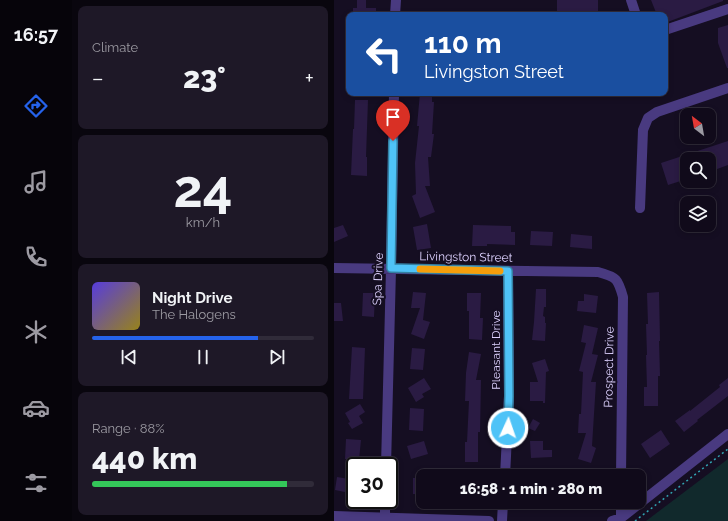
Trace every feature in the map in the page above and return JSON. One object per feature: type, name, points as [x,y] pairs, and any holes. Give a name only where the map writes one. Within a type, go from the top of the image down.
[{"type":"street","points":[[395,12],[396,0]]},
{"type":"street","points":[[631,0],[635,12]]},
{"type":"street","points":[[668,29],[728,9]]},
{"type":"street","points":[[640,208],[643,130],[648,118],[657,112],[728,88]]},
{"type":"street","name":"Spa Drive","points":[[386,457],[394,96]]},
{"type":"street","name":"Livingston Street","points":[[334,268],[598,272]]},
{"type":"street","name":"Pleasant Drive","points":[[505,469],[509,396],[508,271]]},
{"type":"street","name":"Prospect Drive","points":[[598,272],[615,278],[623,297],[621,469]]},
{"type":"street","points":[[616,519],[728,434]]},
{"type":"street","points":[[385,509],[385,518]]},
{"type":"street","points":[[502,521],[503,509]]},
{"type":"street","points":[[616,519],[619,509]]},
{"type":"street","points":[[334,516],[400,520],[489,521]]},
{"type":"path","points":[[635,521],[728,449]]},
{"type":"green space","points":[[728,459],[728,521],[646,521]]},
{"type":"building","points":[[357,0],[366,0],[366,8],[376,8],[376,12],[353,12],[353,8],[357,8]]},
{"type":"building","points":[[557,0],[598,0],[598,12],[557,12]]},
{"type":"building","points":[[651,0],[723,0],[668,22],[668,12],[656,12]]},
{"type":"building","points":[[728,25],[727,68],[718,43],[718,28]]},
{"type":"building","points":[[420,96],[432,96],[432,102],[434,102],[432,134],[434,134],[431,157],[428,157],[430,186],[425,186],[435,212],[420,218],[412,196],[416,194],[415,163],[419,126],[417,126]]},
{"type":"building","points":[[355,100],[368,100],[366,157],[367,176],[351,175]]},
{"type":"building","points":[[728,141],[728,165],[716,169],[716,152],[694,152]]},
{"type":"building","points":[[680,157],[680,181],[668,185],[661,163]]},
{"type":"building","points":[[427,224],[431,248],[417,250],[413,227]]},
{"type":"building","points":[[343,225],[348,236],[334,242],[334,228]]},
{"type":"building","points":[[473,225],[511,226],[511,232],[515,232],[515,245],[487,244],[487,246],[472,246]]},
{"type":"building","points":[[531,231],[553,232],[552,246],[530,245]]},
{"type":"building","points":[[571,234],[592,236],[592,249],[570,247]]},
{"type":"building","points":[[536,289],[546,289],[546,307],[544,307],[543,316],[545,317],[546,323],[545,341],[532,340]]},
{"type":"building","points":[[413,292],[426,293],[423,320],[430,322],[424,339],[411,334],[420,308],[411,308]]},
{"type":"building","points":[[659,292],[660,376],[658,376],[658,406],[644,406],[644,387],[647,387],[647,293]]},
{"type":"building","points":[[363,293],[375,293],[374,317],[362,316]]},
{"type":"building","points":[[467,293],[481,293],[480,318],[483,318],[482,340],[469,339],[469,311],[467,311]]},
{"type":"building","points":[[584,294],[598,296],[596,313],[577,311],[578,301],[584,301]]},
{"type":"building","points":[[334,303],[341,303],[343,321],[334,321]]},
{"type":"building","points":[[584,325],[598,328],[592,354],[598,355],[591,382],[596,382],[592,446],[596,448],[591,463],[578,459],[586,433],[578,433],[579,414],[581,414],[583,372],[579,371],[586,343],[581,342]]},
{"type":"building","points":[[352,347],[365,348],[363,399],[349,399]]},
{"type":"building","points":[[412,348],[425,349],[423,370],[410,369]]},
{"type":"building","points":[[469,352],[481,354],[476,380],[481,380],[478,462],[465,462],[465,442],[467,442],[469,401],[465,401],[466,373]]},
{"type":"building","points":[[545,359],[549,371],[546,372],[545,403],[543,403],[543,401],[530,401],[530,382],[538,382],[532,363]]},
{"type":"building","points":[[424,378],[431,389],[422,394],[424,397],[416,402],[408,388]]},
{"type":"building","points":[[728,378],[728,396],[684,432],[675,421],[720,387],[719,385]]},
{"type":"building","points":[[360,404],[365,412],[359,416],[363,423],[352,429],[348,423],[350,422],[345,413]]},
{"type":"building","points":[[410,408],[424,409],[423,431],[409,430]]},
{"type":"building","points":[[533,419],[540,423],[535,431],[528,428]]},
{"type":"building","points":[[661,430],[670,444],[650,458],[641,444]]},
{"type":"building","points":[[346,439],[361,440],[359,457],[346,457],[345,459]]},
{"type":"building","points":[[424,441],[428,454],[411,459],[407,446]]},
{"type":"building","points":[[530,441],[543,441],[543,450],[552,450],[552,457],[531,458]]},
{"type":"building","points":[[337,477],[346,478],[346,492],[335,490]]},
{"type":"building","points":[[413,478],[416,478],[416,494],[413,494]]},
{"type":"slow traffic","points":[[420,269],[500,271]]},
{"type":"route","points":[[393,141],[391,268],[508,271],[508,428]]}]
